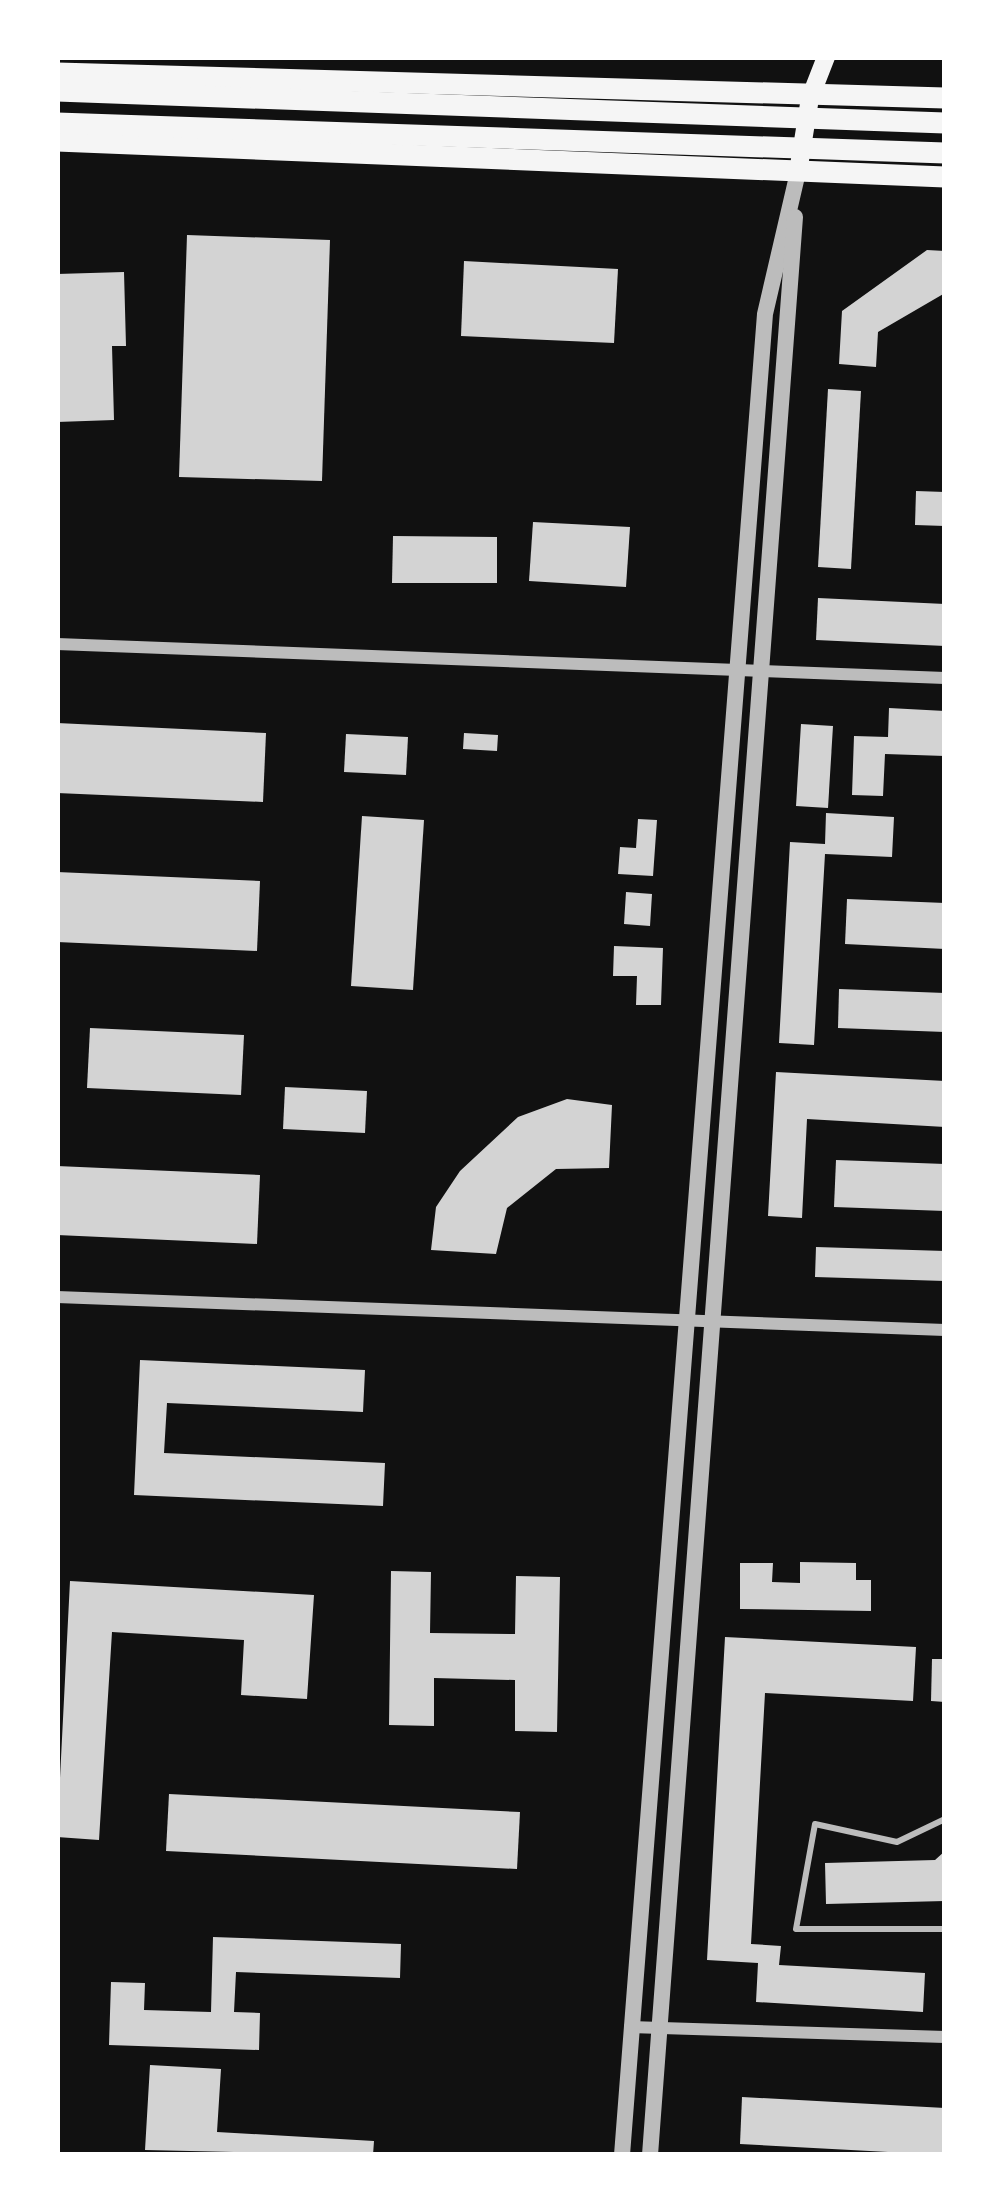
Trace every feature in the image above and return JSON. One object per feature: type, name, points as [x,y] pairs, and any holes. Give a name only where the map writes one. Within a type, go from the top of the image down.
[{"type":"main road","points":[[798,172],[810,98],[826,57]]},
{"type":"main road","points":[[57,73],[810,98],[945,98]]},
{"type":"main road","points":[[57,91],[945,123]]},
{"type":"main road","points":[[57,123],[945,153]]},
{"type":"main road","points":[[57,140],[945,177]]},
{"type":"street","points":[[622,2155],[765,314],[798,172]]},
{"type":"street","points":[[650,2155],[798,172]]},
{"type":"street","points":[[57,644],[758,667],[945,678]]},
{"type":"street","points":[[57,1297],[945,1330]]},
{"type":"street","points":[[630,2027],[945,2037]]},
{"type":"lane","points":[[945,1819],[897,1842],[815,1824],[796,1929],[945,1929]]},
{"type":"building","points":[[187,235],[330,240],[322,481],[179,477]]},
{"type":"building","points":[[927,250],[945,251],[945,293],[878,332],[876,367],[839,364],[842,311]]},
{"type":"building","points":[[464,261],[618,269],[614,343],[461,336]]},
{"type":"building","points":[[124,272],[126,346],[112,346],[114,420],[57,422],[57,274]]},
{"type":"building","points":[[828,389],[861,391],[851,569],[818,567]]},
{"type":"building","points":[[916,491],[945,492],[945,526],[915,525]]},
{"type":"building","points":[[533,522],[630,527],[626,587],[529,581]]},
{"type":"building","points":[[393,536],[497,537],[497,583],[392,583]]},
{"type":"building","points":[[818,598],[945,604],[945,646],[816,640]]},
{"type":"building","points":[[889,708],[945,711],[945,756],[885,754],[883,796],[852,795],[854,736],[888,737]]},
{"type":"building","points":[[57,723],[266,733],[263,802],[57,793]]},
{"type":"building","points":[[801,724],[833,726],[828,808],[796,806]]},
{"type":"building","points":[[464,733],[498,735],[497,751],[463,749]]},
{"type":"building","points":[[346,734],[408,737],[406,775],[344,772]]},
{"type":"building","points":[[826,813],[894,817],[892,857],[825,854],[814,1045],[779,1043],[790,842],[825,844]]},
{"type":"building","points":[[362,816],[424,820],[413,990],[351,986]]},
{"type":"building","points":[[638,819],[657,820],[653,876],[618,874],[620,847],[636,848]]},
{"type":"building","points":[[57,872],[260,881],[257,951],[57,942]]},
{"type":"building","points":[[626,892],[652,894],[650,926],[624,924]]},
{"type":"building","points":[[847,899],[945,903],[945,949],[845,944]]},
{"type":"building","points":[[614,946],[663,948],[661,1005],[636,1005],[637,976],[613,976]]},
{"type":"building","points":[[839,989],[945,993],[945,1032],[838,1028]]},
{"type":"building","points":[[90,1028],[244,1035],[241,1095],[87,1088]]},
{"type":"building","points":[[776,1072],[945,1081],[945,1127],[807,1119],[802,1218],[768,1216]]},
{"type":"building","points":[[285,1087],[367,1091],[365,1133],[283,1129]]},
{"type":"building","points":[[567,1099],[612,1105],[609,1168],[556,1169],[507,1208],[496,1254],[431,1250],[436,1207],[460,1171],[518,1117]]},
{"type":"building","points":[[836,1160],[945,1164],[945,1211],[834,1207]]},
{"type":"building","points":[[57,1166],[260,1175],[257,1244],[57,1235]]},
{"type":"building","points":[[816,1247],[945,1251],[945,1281],[815,1277]]},
{"type":"building","points":[[140,1360],[365,1370],[363,1412],[167,1403],[164,1453],[385,1463],[383,1506],[134,1495]]},
{"type":"building","points":[[800,1562],[856,1563],[856,1580],[871,1580],[871,1611],[740,1609],[740,1563],[773,1563],[772,1582],[800,1583]]},
{"type":"building","points":[[391,1571],[431,1572],[430,1633],[515,1634],[516,1576],[560,1577],[557,1732],[515,1731],[515,1680],[434,1678],[434,1726],[389,1725]]},
{"type":"building","points":[[70,1581],[314,1595],[307,1699],[241,1695],[244,1640],[112,1632],[99,1840],[57,1837]]},
{"type":"building","points":[[725,1637],[916,1647],[913,1701],[765,1693],[751,1944],[781,1946],[779,1965],[925,1973],[923,2012],[756,2002],[758,1963],[707,1960]]},
{"type":"building","points":[[932,1659],[945,1659],[945,1702],[931,1701]]},
{"type":"building","points":[[169,1794],[520,1812],[517,1869],[166,1851]]},
{"type":"building","points":[[945,1851],[945,1901],[826,1904],[825,1863],[935,1860]]},
{"type":"building","points":[[213,1937],[401,1944],[400,1978],[236,1972],[234,2012],[260,2013],[259,2050],[109,2045],[111,1982],[145,1983],[144,2010],[211,2012]]},
{"type":"building","points":[[150,2065],[221,2069],[217,2132],[374,2141],[373,2155],[145,2150]]},
{"type":"building","points":[[742,2097],[945,2108],[944,2155],[740,2144]]}]
